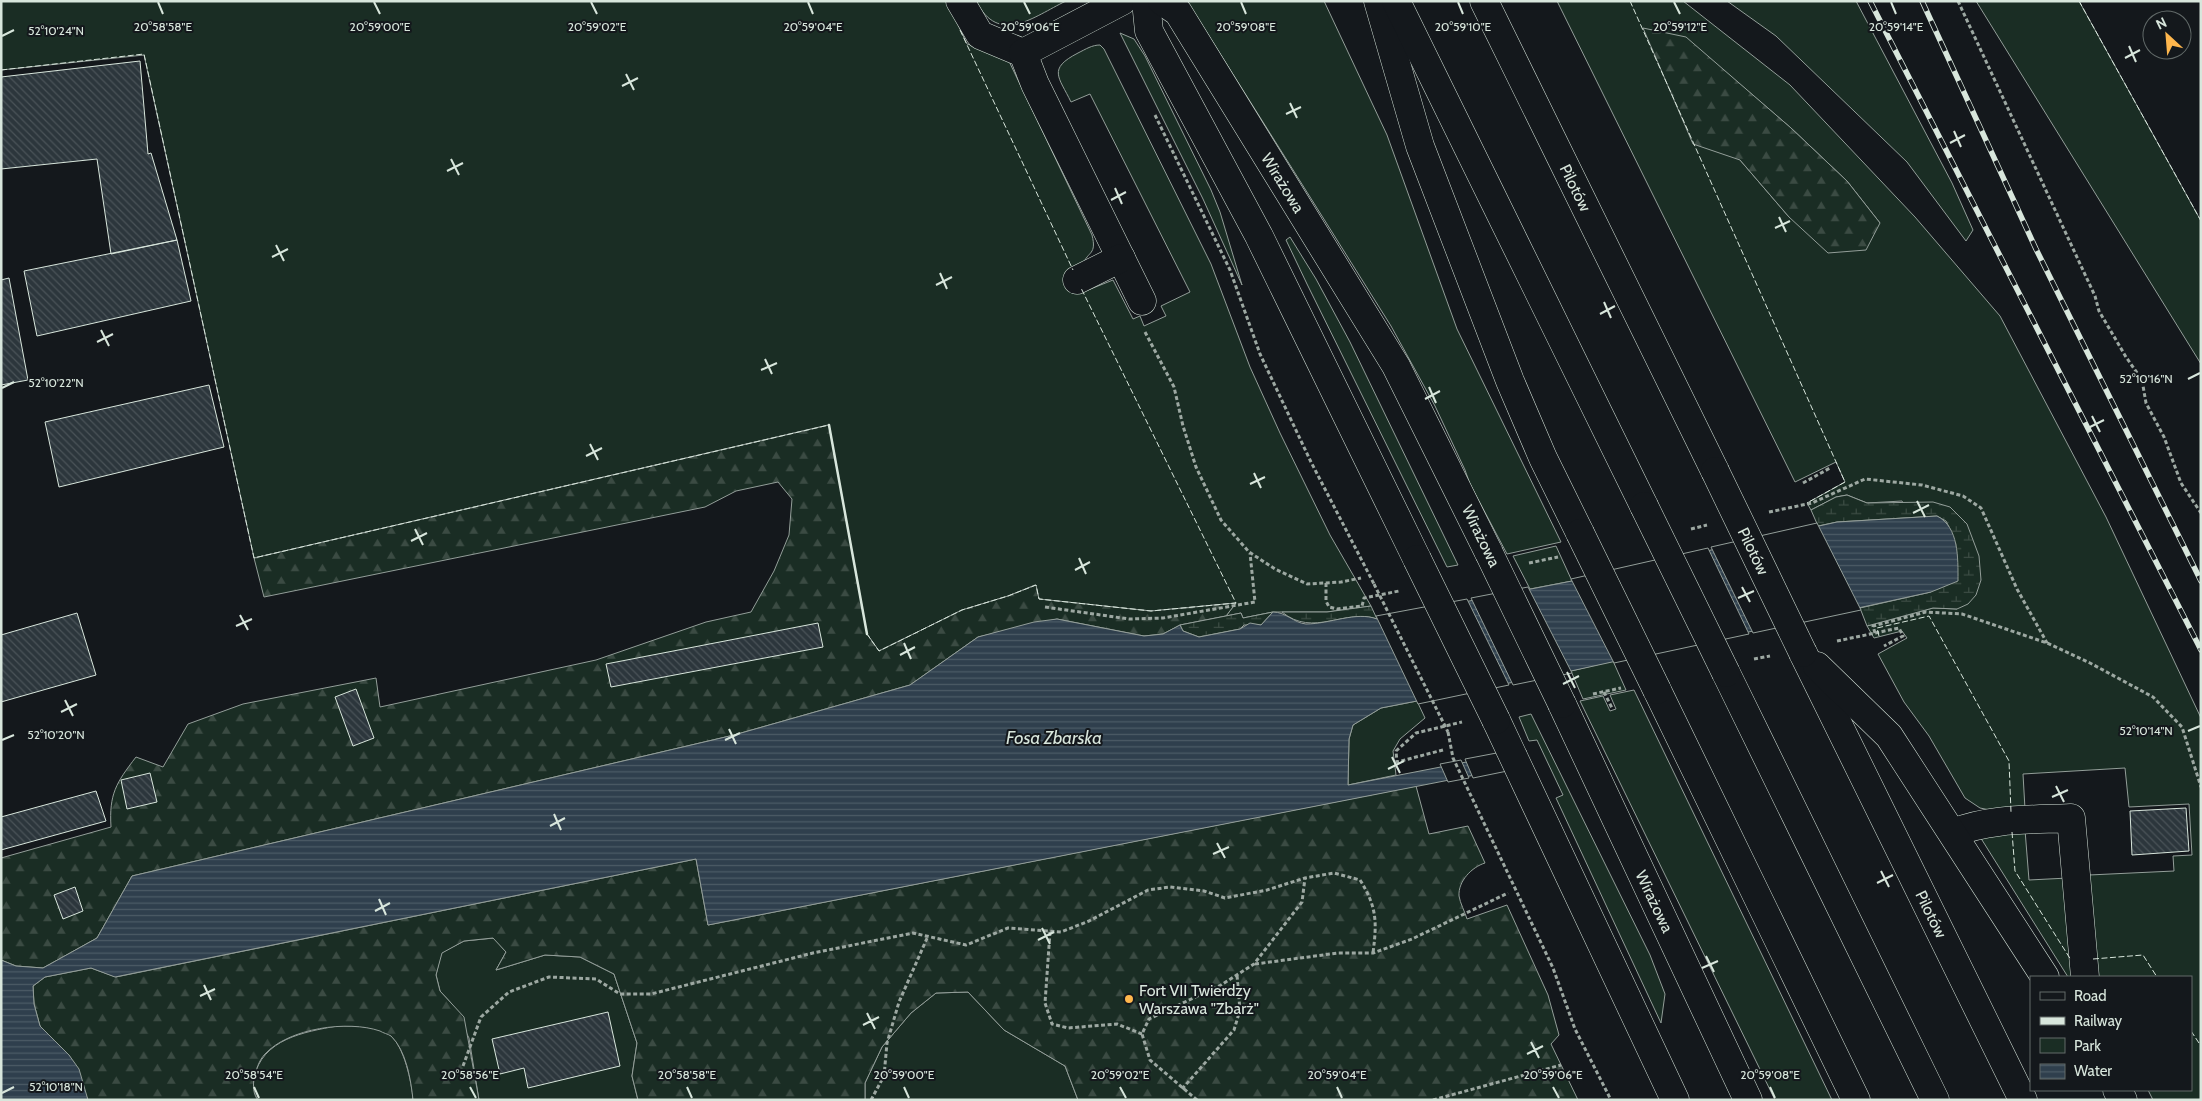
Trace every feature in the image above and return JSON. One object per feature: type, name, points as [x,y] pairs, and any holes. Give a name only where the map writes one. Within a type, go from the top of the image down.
[{"type":"main road","points":[[960,1],[980,35],[1024,54],[1035,84],[1142,301]]},
{"type":"main road","points":[[1024,54],[1122,1]]},
{"type":"main road","points":[[1146,1],[1149,31],[1259,236],[1496,720],[1553,846],[1675,1100]]},
{"type":"main road","name":"Wirażowa","points":[[1162,1],[1178,12],[1396,366],[1562,704],[1748,1100]]},
{"type":"main road","points":[[1378,1],[1424,156],[1510,381],[1543,458],[1856,1100]]},
{"type":"main road","points":[[1396,1],[1935,1100]]},
{"type":"main road","name":"Pilotów","points":[[1484,1],[2023,1100]]},
{"type":"main road","points":[[1077,280],[1121,258]]},
{"type":"main road","points":[[1803,653],[1889,736],[2044,976]]},
{"type":"main road","points":[[1953,833],[1972,826],[1993,822],[2071,818],[2085,976]]},
{"type":"path","points":[[1958,1],[2024,139],[2028,152],[2095,296],[2100,311],[2126,357],[2142,380],[2146,402],[2164,437],[2181,483],[2201,513]]},
{"type":"path","points":[[1151,107],[1230,270],[1260,354],[1307,453],[1448,732],[1453,758],[1553,968],[1575,1030],[1611,1100]]},
{"type":"path","points":[[1143,329],[1174,387],[1183,426],[1196,467],[1221,520],[1250,552],[1275,569],[1307,584],[1361,578]]},
{"type":"path","points":[[1803,482],[1830,468]]},
{"type":"path","points":[[1045,607],[1129,618],[1163,618],[1255,602],[1250,552]]},
{"type":"path","points":[[1326,583],[1326,602],[1329,607],[1337,609],[1362,606],[1364,598]]},
{"type":"path","points":[[1884,646],[1903,636],[1899,628],[1875,633],[1873,626],[1926,612],[1962,614],[2048,643],[2153,697],[2182,727],[2201,787]]},
{"type":"path","points":[[1604,692],[1612,708]]},
{"type":"path","points":[[1425,730],[1416,733],[1402,744],[1396,751],[1397,762],[1443,750]]},
{"type":"path","points":[[463,1066],[481,1017],[509,992],[549,977],[596,979],[620,994],[651,994],[812,953],[913,934],[966,945],[1008,928],[1060,932],[1089,921],[1148,890],[1170,887],[1204,891],[1225,898],[1267,890],[1306,878],[1334,874],[1360,880],[1372,899],[1376,928],[1372,953]]},
{"type":"path","points":[[1197,1100],[1150,1060],[1142,1034],[1150,1019],[1221,985],[1254,964],[1302,902],[1306,878]]},
{"type":"path","points":[[1254,964],[1338,953],[1372,953],[1412,939],[1508,893]]},
{"type":"path","points":[[1050,932],[1044,1003],[1052,1024],[1068,1028],[1117,1024],[1142,1034]]},
{"type":"path","points":[[871,1100],[884,1076],[887,1043],[899,1002],[928,936]]},
{"type":"path","points":[[1182,1089],[1234,1030],[1240,1010],[1237,975]]},
{"type":"path","points":[[1433,1100],[1561,1065]]},
{"type":"green space","points":[[1,1],[947,1],[967,44],[1006,55],[1092,235],[1093,250],[1082,267],[1083,292],[1113,280],[1133,319],[1140,316],[1144,326],[1166,316],[1161,306],[1190,292],[1090,94],[1071,102],[1060,80],[1058,74],[1062,64],[1086,49],[1100,45],[1104,49],[1211,264],[1250,367],[1280,433],[1330,535],[1371,606],[1327,612],[1273,612],[1243,618],[1241,613],[1226,616],[1236,603],[1151,611],[1039,599],[1035,585],[1008,596],[962,610],[879,651],[867,634],[828,425],[254,558],[144,55],[1,70]]},
{"type":"green space","points":[[976,1],[1066,1],[1029,20],[1006,25],[995,22],[985,15]]},
{"type":"green space","points":[[1187,1],[1324,1],[1387,135],[1457,329],[1561,542],[1507,554],[1470,484],[1435,406],[1391,326]]},
{"type":"green space","points":[[1557,1],[1683,1],[1790,85],[1915,217],[2000,316],[2106,517],[2201,718],[2201,1100],[2153,1100],[2148,1091],[2192,1091],[2192,976],[2096,976],[2089,875],[2174,871],[2173,856],[2192,855],[2189,804],[2129,807],[2125,768],[2023,774],[2025,809],[1995,811],[1980,808],[1965,798],[1929,736],[1904,702],[1878,654],[1907,638],[1902,631],[1874,638],[1867,626],[1933,608],[1957,609],[1902,501],[1867,503],[1847,495],[1836,497],[1811,510],[1807,503],[1845,482],[1836,462],[1795,482]],"holes":[[[1686,38],[1791,128],[1847,181],[1880,223],[1789,217],[1740,160]]]},
{"type":"green space","points":[[1727,1],[1856,1],[1952,183],[1973,230],[1966,241],[1907,162],[1776,36]]},
{"type":"green space","points":[[1976,1],[2079,1],[2201,221],[2201,364]]},
{"type":"green space","points":[[1643,28],[1686,37],[1791,128],[1847,181],[1880,223],[1866,250],[1828,253],[1789,217],[1740,160],[1693,144]]},
{"type":"green space","points":[[1120,33],[1134,39],[1145,56],[1211,190],[1220,212],[1242,285],[1203,199]]},
{"type":"green space","points":[[1290,237],[1316,279],[1350,342],[1458,565],[1447,567],[1286,240]]},
{"type":"green space","points":[[829,425],[867,634],[879,651],[962,610],[1036,585],[1039,599],[1151,611],[1236,603],[1226,616],[1180,625],[1163,634],[1144,636],[1057,619],[978,637],[910,685],[734,735],[132,876],[97,938],[43,968],[16,966],[1,960],[1,858],[111,827],[111,806],[115,789],[129,766],[136,757],[163,767],[188,724],[243,704],[376,678],[380,707],[596,660],[706,622],[751,612],[774,571],[789,535],[792,499],[778,482],[736,491],[705,507],[264,597],[254,558]]},
{"type":"green space","points":[[1847,495],[1867,503],[1933,502],[1950,507],[1967,524],[1979,556],[1981,580],[1976,595],[1968,604],[1957,609],[1933,608],[1867,626],[1860,608],[1931,592],[1949,527],[1946,521],[1937,516],[1837,522],[1818,526],[1811,510],[1836,497]]},
{"type":"green space","points":[[1556,546],[1572,581],[1530,589],[1513,556]]},
{"type":"green space","points":[[1371,606],[1377,619],[1353,617],[1318,623],[1306,623],[1282,612],[1327,612]]},
{"type":"green space","points":[[1273,612],[1261,625],[1244,625],[1240,629],[1199,637],[1183,631],[1180,625],[1241,613],[1243,618]]},
{"type":"green space","points":[[1613,661],[1626,690],[1583,699],[1571,671]]},
{"type":"green space","points":[[1634,690],[1832,1100],[1775,1100],[1580,701],[1603,696],[1610,711],[1616,709],[1610,695]]},
{"type":"green space","points":[[1417,701],[1425,718],[1400,739],[1393,751],[1396,775],[1348,785],[1349,739],[1353,725],[1381,708]]},
{"type":"green space","points":[[1531,714],[1650,955],[1665,994],[1661,1023],[1556,798],[1563,795],[1537,740],[1529,741],[1519,717]]},
{"type":"green space","points":[[1416,786],[1429,834],[1468,826],[1485,863],[1471,871],[1463,880],[1459,890],[1460,902],[1467,919],[1507,905],[1548,995],[1559,1035],[1551,1044],[1578,1100],[1078,1100],[1065,1066],[1004,1030],[968,992],[936,993],[911,1013],[882,1047],[865,1083],[865,1100],[638,1100],[632,1076],[637,1043],[614,974],[580,957],[545,955],[496,970],[506,952],[493,938],[464,941],[442,953],[436,975],[440,991],[464,1017],[479,1100],[413,1100],[407,1066],[396,1042],[391,1036],[380,1031],[352,1026],[303,1032],[276,1045],[259,1062],[254,1078],[255,1095],[258,1100],[88,1100],[69,1055],[40,1026],[34,1004],[33,986],[45,977],[91,968],[116,977],[696,859],[708,925]]},
{"type":"green space","points":[[2025,830],[2029,880],[2068,878],[2072,976],[2067,976],[1977,832]]},
{"type":"green space","points":[[494,938],[506,952],[496,970],[545,955],[580,957],[614,974],[637,1043],[632,1076],[638,1100],[479,1100],[469,1038],[451,1003],[440,991],[436,975],[441,953],[464,941]]},
{"type":"green space","points":[[968,992],[1004,1030],[1065,1066],[1078,1100],[865,1100],[865,1083],[882,1047],[911,1013],[936,993]]},
{"type":"green space","points":[[337,1026],[379,1029],[390,1035],[395,1040],[403,1056],[409,1075],[413,1100],[258,1100],[255,1095],[254,1078],[266,1054],[275,1046],[298,1035]]},
{"type":"water","name":"Fosa Zbarska","points":[[1937,516],[1950,528],[1956,544],[1958,581],[1931,592],[1571,671],[1381,708],[1353,725],[1349,739],[1348,785],[1523,751],[1526,765],[708,925],[696,859],[115,977],[91,968],[45,977],[33,986],[34,1004],[40,1026],[69,1055],[79,1069],[88,1100],[1,1100],[1,960],[16,966],[43,968],[97,938],[132,876],[734,735],[910,685],[978,637],[1034,622],[1057,619],[1144,636],[1163,634],[1180,625],[1183,631],[1199,637],[1240,629],[1250,623],[1261,625],[1273,612],[1278,612],[1306,624],[1360,616],[1377,619],[1572,581],[1837,522]]},
{"type":"pier","points":[[1817,523],[1861,610],[1753,633],[1711,547]]},
{"type":"pier","points":[[1708,548],[1749,634],[1614,663],[1571,579]]},
{"type":"pier","points":[[1528,587],[1572,673],[1513,685],[1471,598]]},
{"type":"pier","points":[[1467,599],[1509,685],[1418,704],[1376,616]]},
{"type":"pier","points":[[1523,748],[1526,750],[1527,767],[1473,778],[1465,759]]},
{"type":"pier","points":[[1461,760],[1469,778],[1448,782],[1440,764]]},
{"type":"building","points":[[140,61],[148,154],[151,153],[177,240],[111,254],[97,159],[1,169],[1,77]]},
{"type":"building","points":[[177,240],[191,301],[37,336],[24,271]]},
{"type":"building","points":[[9,278],[28,380],[1,385],[1,280]]},
{"type":"building","points":[[209,385],[224,447],[59,487],[45,422]]},
{"type":"building","points":[[77,613],[96,675],[1,702],[1,635]]},
{"type":"building","points":[[818,623],[823,647],[611,687],[606,664]]},
{"type":"building","points":[[356,689],[374,738],[353,746],[335,697]]},
{"type":"building","points":[[150,773],[157,802],[127,809],[121,780]]},
{"type":"building","points":[[96,791],[106,821],[1,850],[1,817]]},
{"type":"building","points":[[2186,808],[2189,851],[2132,855],[2130,811]]},
{"type":"building","points":[[75,887],[83,911],[63,919],[54,895]]},
{"type":"building","points":[[608,1012],[620,1066],[528,1088],[524,1068],[500,1074],[492,1039]]},
{"type":"railway","points":[[1870,1],[2201,650]]},
{"type":"railway","points":[[1922,1],[2036,249],[2201,581]]},
{"type":"fence","points":[[1630,1],[1845,482],[1807,503]]},
{"type":"fence","points":[[2079,1],[2201,221]]},
{"type":"fence","points":[[960,30],[1073,270]]},
{"type":"fence","points":[[1,70],[144,54],[254,558],[829,425],[867,634],[879,651],[962,610],[1036,585],[1039,599],[1151,611],[1236,603],[1081,288]]},
{"type":"fence","points":[[1879,636],[1877,628],[1929,616],[2009,761],[2011,812]]},
{"type":"fence","points":[[2012,832],[2015,871],[2071,960]]},
{"type":"fence","points":[[2093,959],[2143,955],[2156,976]]},
{"type":"fence","points":[[2192,1032],[2201,1046]]},
{"type":"wall","points":[[829,425],[867,634]]},
{"type":"place","name":"Fort VII Twierdzy Warszawa \"Zbarż\"","points":[[1129,999]]}]
